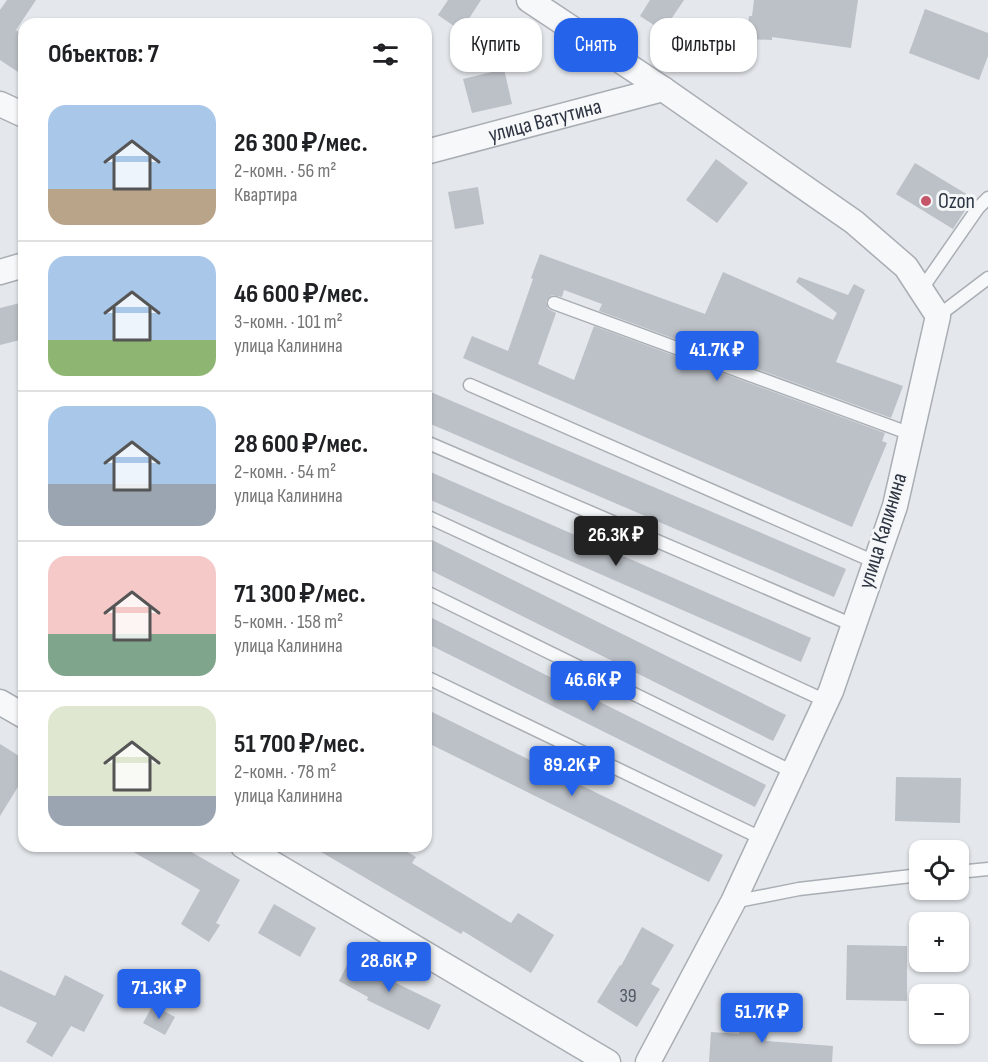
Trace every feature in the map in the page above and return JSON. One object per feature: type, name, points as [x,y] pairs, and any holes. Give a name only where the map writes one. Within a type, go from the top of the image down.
[{"type":"street","points":[[529,0],[663,89],[854,222],[906,267],[938,316]]},
{"type":"street","name":"улица Ватутина","points":[[432,150],[663,89]]},
{"type":"street","points":[[0,104],[18,112]]},
{"type":"street","points":[[0,272],[18,266]]},
{"type":"street","name":"улица Калинина","points":[[648,1062],[734,902],[826,701],[895,506],[938,316]]},
{"type":"street","points":[[0,702],[18,712]]},
{"type":"street","points":[[253,852],[608,1062]]},
{"type":"lane","points":[[921,290],[978,208],[988,198]]},
{"type":"lane","points":[[938,316],[988,278]]},
{"type":"lane","points":[[554,303],[911,434]]},
{"type":"lane","points":[[470,385],[875,562]]},
{"type":"lane","points":[[432,445],[853,626]]},
{"type":"lane","points":[[432,519],[826,701]]},
{"type":"lane","points":[[432,595],[793,772]]},
{"type":"lane","points":[[432,680],[763,838]]},
{"type":"lane","points":[[969,871],[988,869]]},
{"type":"lane","points":[[734,902],[799,889],[909,876]]},
{"type":"building","points":[[7,0],[36,0],[24,18],[18,18],[16,30],[18,32],[18,72],[0,60],[0,10]]},
{"type":"building","points":[[448,0],[481,0],[469,18],[450,18],[450,23],[438,15]]},
{"type":"building","points":[[650,0],[684,0],[672,18],[650,18],[650,23],[640,16]]},
{"type":"building","points":[[754,0],[858,0],[851,48],[772,37],[772,40],[757,39],[757,18],[749,18],[752,16]]},
{"type":"building","points":[[925,9],[988,33],[988,56],[979,80],[909,53]]},
{"type":"building","points":[[492,72],[505,72],[512,104],[472,113],[463,79]]},
{"type":"building","points":[[716,159],[748,183],[717,223],[686,200]]},
{"type":"building","points":[[915,163],[973,198],[953,229],[896,194]]},
{"type":"building","points":[[478,187],[484,224],[455,229],[448,192]]},
{"type":"building","points":[[540,254],[705,314],[723,272],[833,320],[837,313],[796,282],[799,277],[848,295],[854,284],[865,290],[836,362],[903,386],[891,418],[599,311],[602,304],[564,290],[562,297],[552,295],[546,301],[548,309],[556,313],[538,364],[574,380],[594,326],[885,433],[882,441],[887,443],[852,527],[463,358],[472,336],[508,351]]},
{"type":"building","points":[[18,304],[18,340],[0,345],[0,308]]},
{"type":"building","points":[[432,393],[846,569],[834,597],[432,425]]},
{"type":"building","points":[[432,473],[811,638],[801,662],[432,501]]},
{"type":"building","points":[[432,540],[786,715],[773,741],[432,571]]},
{"type":"building","points":[[432,618],[766,785],[755,807],[432,646]]},
{"type":"building","points":[[432,712],[723,855],[709,882],[432,745]]},
{"type":"building","points":[[0,744],[18,755],[18,787],[0,816]]},
{"type":"building","points":[[896,777],[961,778],[960,823],[895,821]]},
{"type":"building","points":[[134,852],[191,852],[240,880],[216,923],[220,925],[209,942],[181,924],[200,890]]},
{"type":"building","points":[[321,852],[407,852],[416,857],[412,863],[511,923],[518,913],[554,935],[531,973],[463,931],[461,934]]},
{"type":"building","points":[[274,904],[316,928],[300,957],[258,933]]},
{"type":"building","points":[[642,927],[674,945],[651,984],[660,989],[637,1027],[597,1002],[621,966]]},
{"type":"building","points":[[847,945],[907,946],[907,1001],[846,1000]]},
{"type":"building","points":[[352,955],[398,979],[396,983],[441,1005],[429,1030],[367,1000],[368,997],[339,981]]},
{"type":"building","points":[[0,970],[55,996],[65,975],[104,995],[84,1032],[71,1026],[52,1057],[26,1042],[37,1023],[0,1006]]},
{"type":"building","points":[[153,1005],[175,1017],[165,1035],[143,1023]]},
{"type":"building","points":[[746,1006],[772,1013],[766,1041],[833,1046],[832,1062],[709,1062],[711,1032],[739,1034]]},
{"type":"place","name":"Ozon","points":[[926,201]]}]
